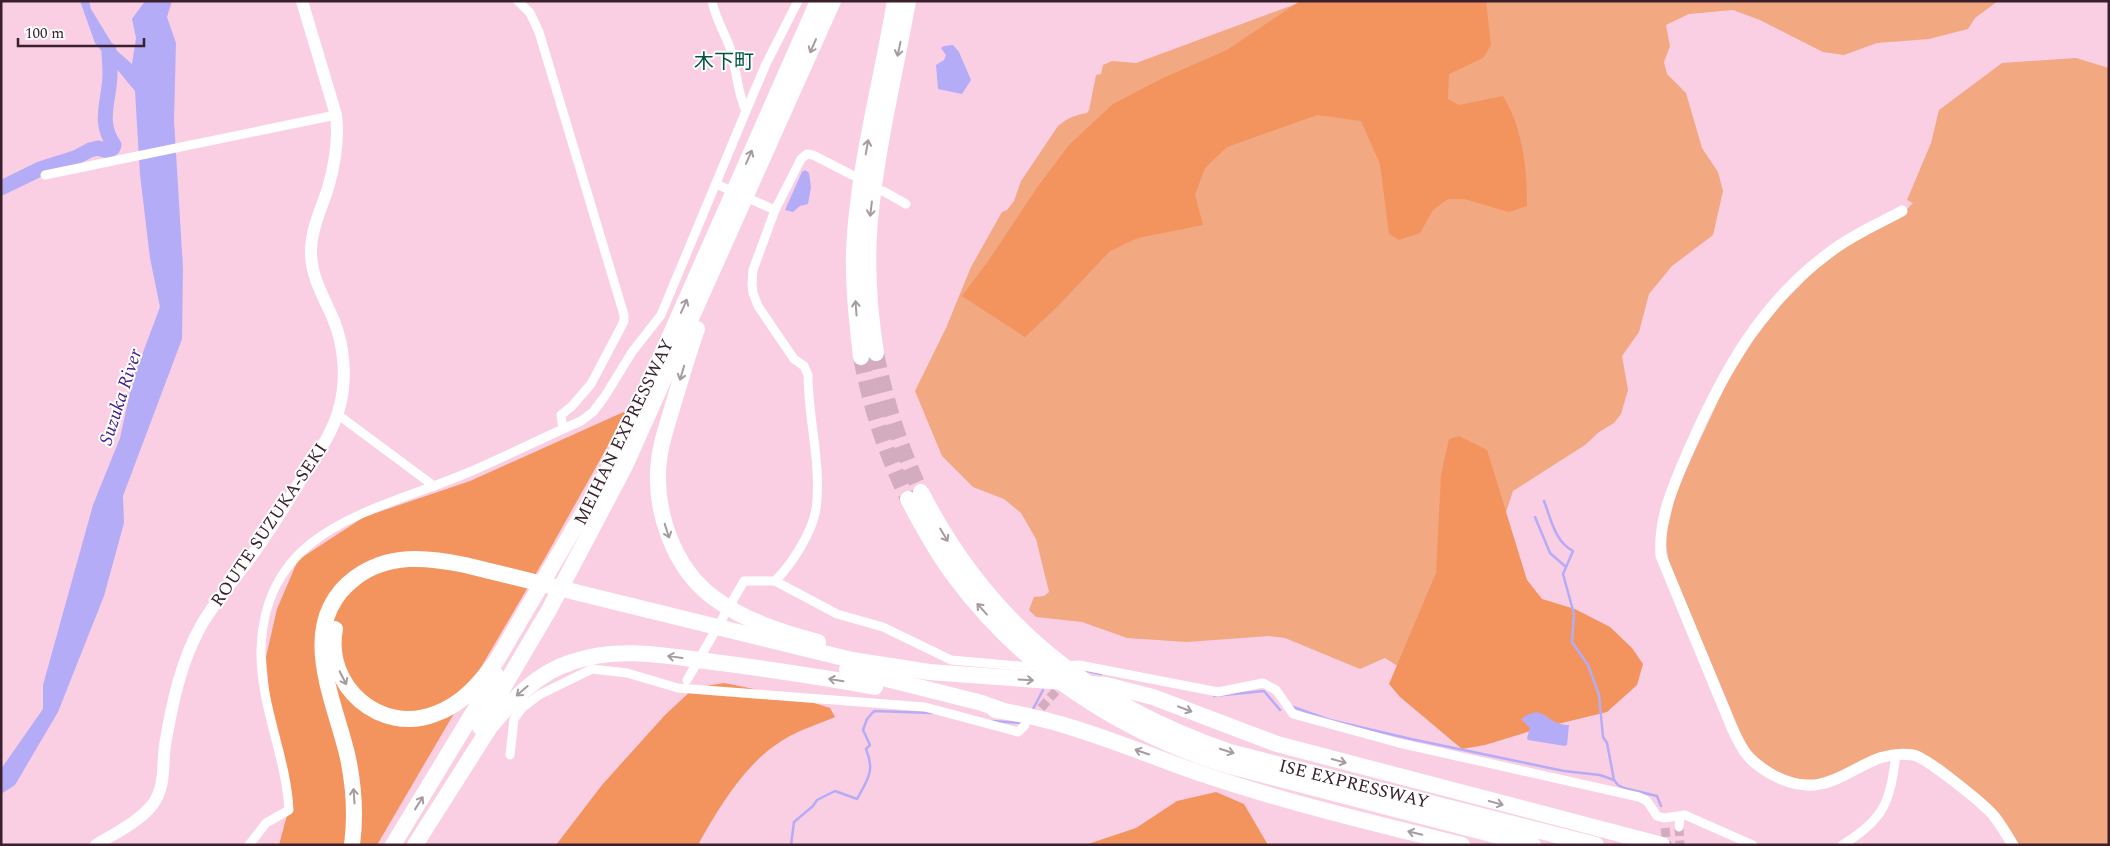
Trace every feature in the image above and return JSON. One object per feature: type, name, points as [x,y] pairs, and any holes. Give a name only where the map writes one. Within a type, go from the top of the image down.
[{"type":"highway","name":"MEIHAN EXPRESSWAY","points":[[407,845],[558,571],[614,460],[818,1]]},
{"type":"highway","name":"MEIHAN EXPRESSWAY","points":[[558,571],[625,466],[832,1]]},
{"type":"highway","points":[[895,1],[866,150],[857,218],[854,286],[868,355],[870,220],[878,157],[908,1]]},
{"type":"highway","points":[[725,244],[682,374],[665,430],[659,460],[659,502],[672,545],[694,578],[713,597],[739,614],[771,628],[870,656],[978,677]]},
{"type":"highway","points":[[914,495],[1021,639],[1070,671],[1114,709]]},
{"type":"highway","points":[[352,845],[355,815],[353,788],[347,756],[326,683],[322,650],[323,636],[332,606],[343,589],[360,574],[380,564],[406,559],[446,561],[852,660],[929,672],[1106,685],[1134,691],[1277,744],[1662,845]]},
{"type":"highway","points":[[538,607],[476,687],[457,703],[436,714],[406,720],[383,715],[364,706],[343,681],[339,672],[333,640],[338,619],[346,602],[361,586],[378,576],[400,570],[425,569],[456,574],[982,703],[1004,711],[1064,726],[1258,791],[1462,845]]},
{"type":"highway","name":"MEIHAN EXPRESSWAY","points":[[393,845],[538,607]]},
{"type":"highway","points":[[415,845],[490,727],[516,696],[551,671],[570,662],[595,655],[636,652],[659,654],[840,680],[930,696],[979,708],[1004,711]]},
{"type":"highway","name":"ISE EXPRESSWAY","points":[[1114,709],[1137,730],[1198,756],[1342,796],[1534,845]]},
{"type":"highway","name":"ISE EXPRESSWAY","points":[[1114,709],[1230,752],[1596,845]]},
{"type":"main road","name":"ROUTE SUZUKA-SEKI","points":[[96,845],[138,819],[158,796],[162,780],[167,732],[190,646],[204,622],[260,544],[317,455],[338,414],[342,392],[343,357],[335,323],[315,278],[311,253],[315,227],[334,164],[338,139],[336,115],[302,1]]},
{"type":"street","points":[[518,1],[530,13],[540,32],[624,315],[624,321],[591,384],[572,406],[561,415],[563,429]]},
{"type":"street","points":[[712,1],[714,13],[729,45],[740,96],[746,111]]},
{"type":"street","points":[[249,845],[266,823],[289,810],[284,772],[267,711],[261,650],[263,628],[272,595],[282,574],[292,560],[307,545],[352,518],[466,473],[581,421],[592,412],[632,352],[661,315],[719,185],[746,111],[766,64],[798,1]]},
{"type":"street","points":[[45,175],[336,115]]},
{"type":"street","points":[[775,581],[790,566],[810,528],[816,510],[817,485],[808,375],[804,366],[794,359],[758,306],[753,293],[753,270],[772,209],[796,164],[807,154],[814,155],[852,175]]},
{"type":"street","points":[[719,185],[772,209]]},
{"type":"street","points":[[883,191],[906,204]]},
{"type":"street","points":[[1902,211],[1851,238],[1830,252],[1781,296],[1751,331],[1725,374],[1672,488],[1659,540],[1663,564],[1744,753],[1764,770],[1787,782],[1814,786],[1834,781],[1877,759],[1896,754],[1914,755],[1926,760],[1948,776],[1993,815],[2013,845]]},
{"type":"street","points":[[338,414],[434,486]]},
{"type":"street","points":[[687,680],[744,581],[775,581],[837,614],[883,627],[951,660],[1029,668],[1077,667],[1218,692],[1263,683],[1276,690],[1293,714],[1399,743],[1639,797],[1647,801],[1657,816],[1665,823],[1685,815],[1753,845]]},
{"type":"street","points":[[510,755],[514,719],[522,708],[539,696],[592,669],[627,673],[678,688],[925,707],[1018,732],[1025,725]]},
{"type":"street","points":[[1842,845],[1864,831],[1883,810],[1892,787],[1896,754]]},
{"type":"street","points":[[1678,827],[1680,817]]},
{"type":"shaded area","points":[[80,1],[89,1],[91,9],[116,50],[132,64],[136,38],[132,19],[145,1],[172,1],[167,17],[176,43],[174,120],[183,268],[182,339],[123,496],[124,523],[104,596],[58,712],[15,785],[1,794],[1,769],[43,709],[43,685],[93,505],[120,438],[133,379],[160,307],[150,258],[140,175],[135,91],[95,43]]},
{"type":"shaded area","points":[[1300,1],[1486,1],[1491,45],[1483,58],[1449,74],[1448,99],[1459,105],[1503,96],[1510,108],[1519,135],[1525,163],[1527,206],[1509,212],[1464,199],[1448,199],[1433,210],[1420,233],[1399,240],[1389,234],[1380,164],[1361,121],[1317,115],[1227,147],[1205,168],[1195,195],[1203,225],[1138,238],[1110,251],[1056,308],[1025,337],[962,296],[1069,145],[1113,104],[1163,78],[1227,50]]},
{"type":"shaded area","points":[[1304,1],[1998,1],[1975,18],[1968,29],[1929,39],[1877,43],[1844,55],[1823,52],[1760,20],[1733,10],[1689,14],[1666,25],[1670,46],[1664,62],[1667,74],[1686,93],[1702,148],[1718,172],[1723,191],[1713,235],[1672,266],[1649,294],[1639,332],[1622,356],[1628,390],[1621,414],[1614,423],[1599,432],[1585,445],[1513,491],[1502,524],[1410,674],[1385,658],[1360,669],[1285,638],[1269,636],[1187,642],[1127,638],[1082,622],[1036,617],[1029,610],[1034,597],[1044,596],[1049,592],[1036,539],[1021,513],[1004,499],[973,487],[942,456],[915,391],[946,328],[971,267],[1002,212],[1007,210],[1014,201],[1021,181],[1058,126],[1071,117],[1087,113],[1096,75],[1101,74],[1103,65],[1112,61],[1136,63]]},
{"type":"shaded area","points":[[953,45],[959,52],[971,80],[962,94],[938,89],[936,65],[944,60],[946,55],[941,48]]},
{"type":"shaded area","points":[[2076,58],[2109,68],[2109,845],[2019,845],[1989,804],[1942,765],[1914,751],[1823,780],[1803,781],[1794,779],[1768,766],[1746,746],[1669,562],[1665,539],[1677,489],[1728,380],[1756,336],[1781,305],[1813,272],[1852,242],[1898,218],[1913,203],[1907,200],[1931,143],[1939,110],[2002,63]]},
{"type":"shaded area","points":[[805,170],[809,173],[811,187],[808,204],[800,206],[793,212],[785,210],[802,172]]},
{"type":"shaded area","points":[[628,410],[545,558],[377,845],[279,845],[290,804],[272,725],[266,657],[277,609],[298,560],[364,517],[470,481]]},
{"type":"shaded area","points":[[1459,436],[1487,450],[1527,580],[1542,599],[1575,609],[1610,627],[1632,648],[1643,664],[1637,685],[1607,712],[1537,729],[1485,745],[1462,749],[1400,697],[1389,684],[1436,573],[1441,475],[1449,439]]},
{"type":"shaded area","points":[[724,683],[798,698],[830,708],[835,717],[788,737],[760,758],[736,784],[716,813],[699,843],[703,845],[556,845],[602,785],[665,715],[694,688]]},
{"type":"shaded area","points":[[1536,712],[1545,715],[1555,722],[1569,725],[1567,745],[1528,740],[1530,728],[1521,719]]},
{"type":"shaded area","points":[[1216,792],[1244,804],[1268,845],[1085,845],[1136,828],[1177,801]]},
{"type":"waterway","points":[[1,188],[40,169],[75,158],[90,150],[98,148],[108,151],[113,148],[114,145],[109,136],[105,119],[110,74],[109,50]]},
{"type":"waterway","points":[[1544,501],[1558,536],[1573,551],[1563,574],[1574,614],[1572,642],[1588,665],[1599,695],[1603,737],[1607,743],[1614,780]]},
{"type":"waterway","points":[[1535,517],[1550,553],[1566,567]]},
{"type":"waterway","points":[[1087,671],[1101,674]]},
{"type":"waterway","points":[[1033,709],[1043,690]]},
{"type":"waterway","points":[[1214,696],[1264,691],[1280,710]]},
{"type":"waterway","points":[[1293,707],[1330,720],[1411,739],[1564,771],[1600,775],[1614,780],[1624,788],[1657,796],[1661,806]]},
{"type":"waterway","points":[[791,845],[794,822],[813,806],[817,800],[835,791],[857,799],[869,775],[870,763],[866,749],[870,745],[863,730],[867,719],[874,711],[932,713]]},
{"type":"waterway","points":[[992,721],[1023,723]]},
{"type":"tunnel","points":[[876,353],[894,424],[921,492]]},
{"type":"tunnel","points":[[861,357],[869,394],[880,429],[892,464],[908,499]]},
{"type":"tunnel","points":[[1032,718],[1065,681]]},
{"type":"tunnel","points":[[1679,827],[1680,845]]},
{"type":"tunnel","points":[[1665,828],[1667,845]]},
{"type":"district","name":"木下町","points":[[724,62]]},
{"type":"water label","name":"Suzuka River","points":[[121,397]]}]
